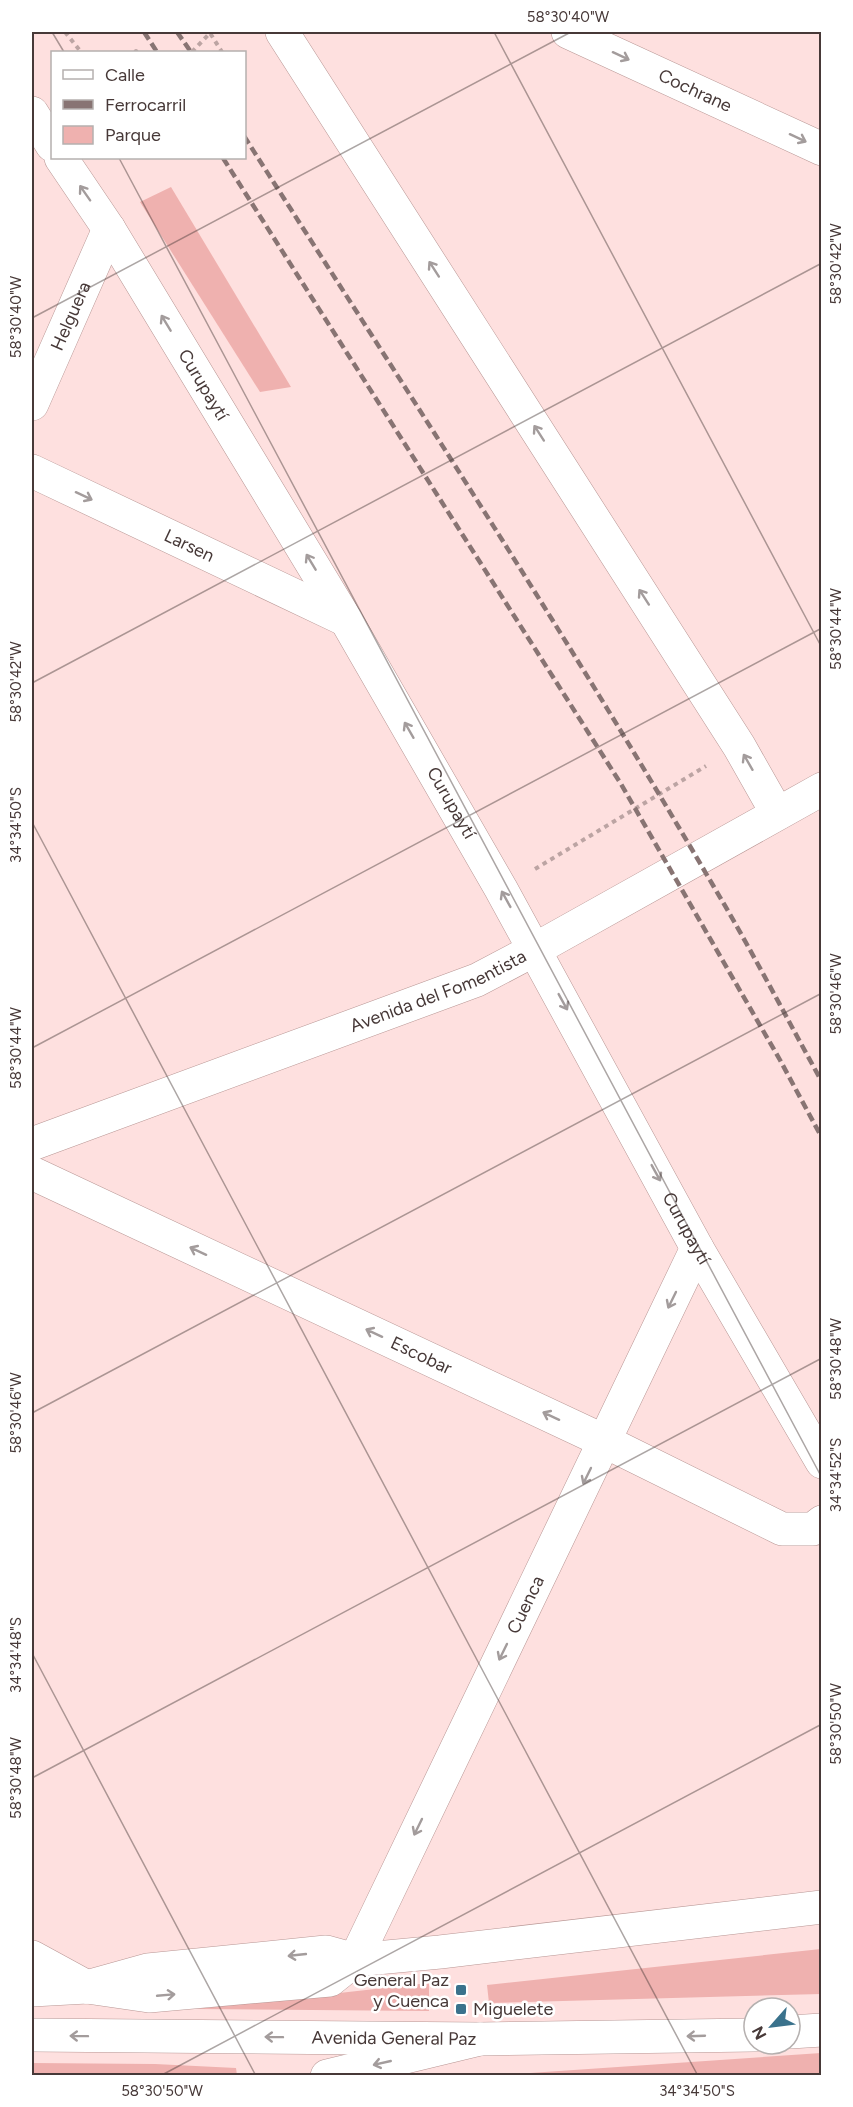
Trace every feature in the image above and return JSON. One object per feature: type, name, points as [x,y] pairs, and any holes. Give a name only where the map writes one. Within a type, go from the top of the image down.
[{"type":"main road","points":[[282,32],[739,746],[777,813]]},
{"type":"main road","name":"Cochrane","points":[[568,32],[822,149]]},
{"type":"main road","points":[[32,114],[51,143]]},
{"type":"main road","name":"Curupaytí","points":[[62,159],[110,229],[346,620],[501,890],[697,1248],[822,1462]]},
{"type":"main road","name":"Helguera","points":[[32,404],[110,229]]},
{"type":"main road","name":"Larsen","points":[[32,471],[346,620]]},
{"type":"main road","name":"Avenida del Fomentista","points":[[32,1144],[477,980],[822,789]]},
{"type":"main road","name":"Escobar","points":[[32,1173],[604,1441],[782,1529],[818,1525]]},
{"type":"main road","name":"Cuenca","points":[[355,1960],[697,1248]]},
{"type":"main road","points":[[32,1990],[87,1987],[148,1970],[326,1952],[355,1960],[441,1953],[822,1907]]},
{"type":"main road","points":[[32,1957],[87,1987]]},
{"type":"main road","points":[[802,2031],[822,2030]]},
{"type":"main road","name":"Avenida General Paz","points":[[32,2035],[480,2039],[742,2035]]},
{"type":"main road","points":[[327,2076],[480,2039]]},
{"type":"path","points":[[65,32],[80,51]]},
{"type":"path","points":[[193,51],[210,33],[221,51]]},
{"type":"path","points":[[501,890],[739,746]]},
{"type":"green space","points":[[171,187],[291,387],[260,392],[140,202]]},
{"type":"green space","points":[[821,1949],[821,1994],[489,2003],[487,1985]]},
{"type":"green space","points":[[429,1983],[429,2011],[195,2009]]},
{"type":"green space","points":[[821,2053],[821,2075],[501,2075],[802,2056]]},
{"type":"green space","points":[[32,2063],[155,2064],[236,2068],[237,2075],[32,2075]]},
{"type":"railway","points":[[144,32],[156,51]]},
{"type":"railway","points":[[177,32],[190,51]]},
{"type":"railway","points":[[246,139],[483,509],[600,697],[728,911],[822,1082]]},
{"type":"railway","points":[[224,159],[621,784],[780,1060],[822,1138]]},
{"type":"place","name":"General Paz y Cuenca","points":[[461,1990]]},
{"type":"place","name":"Miguelete","points":[[461,2009]]}]
